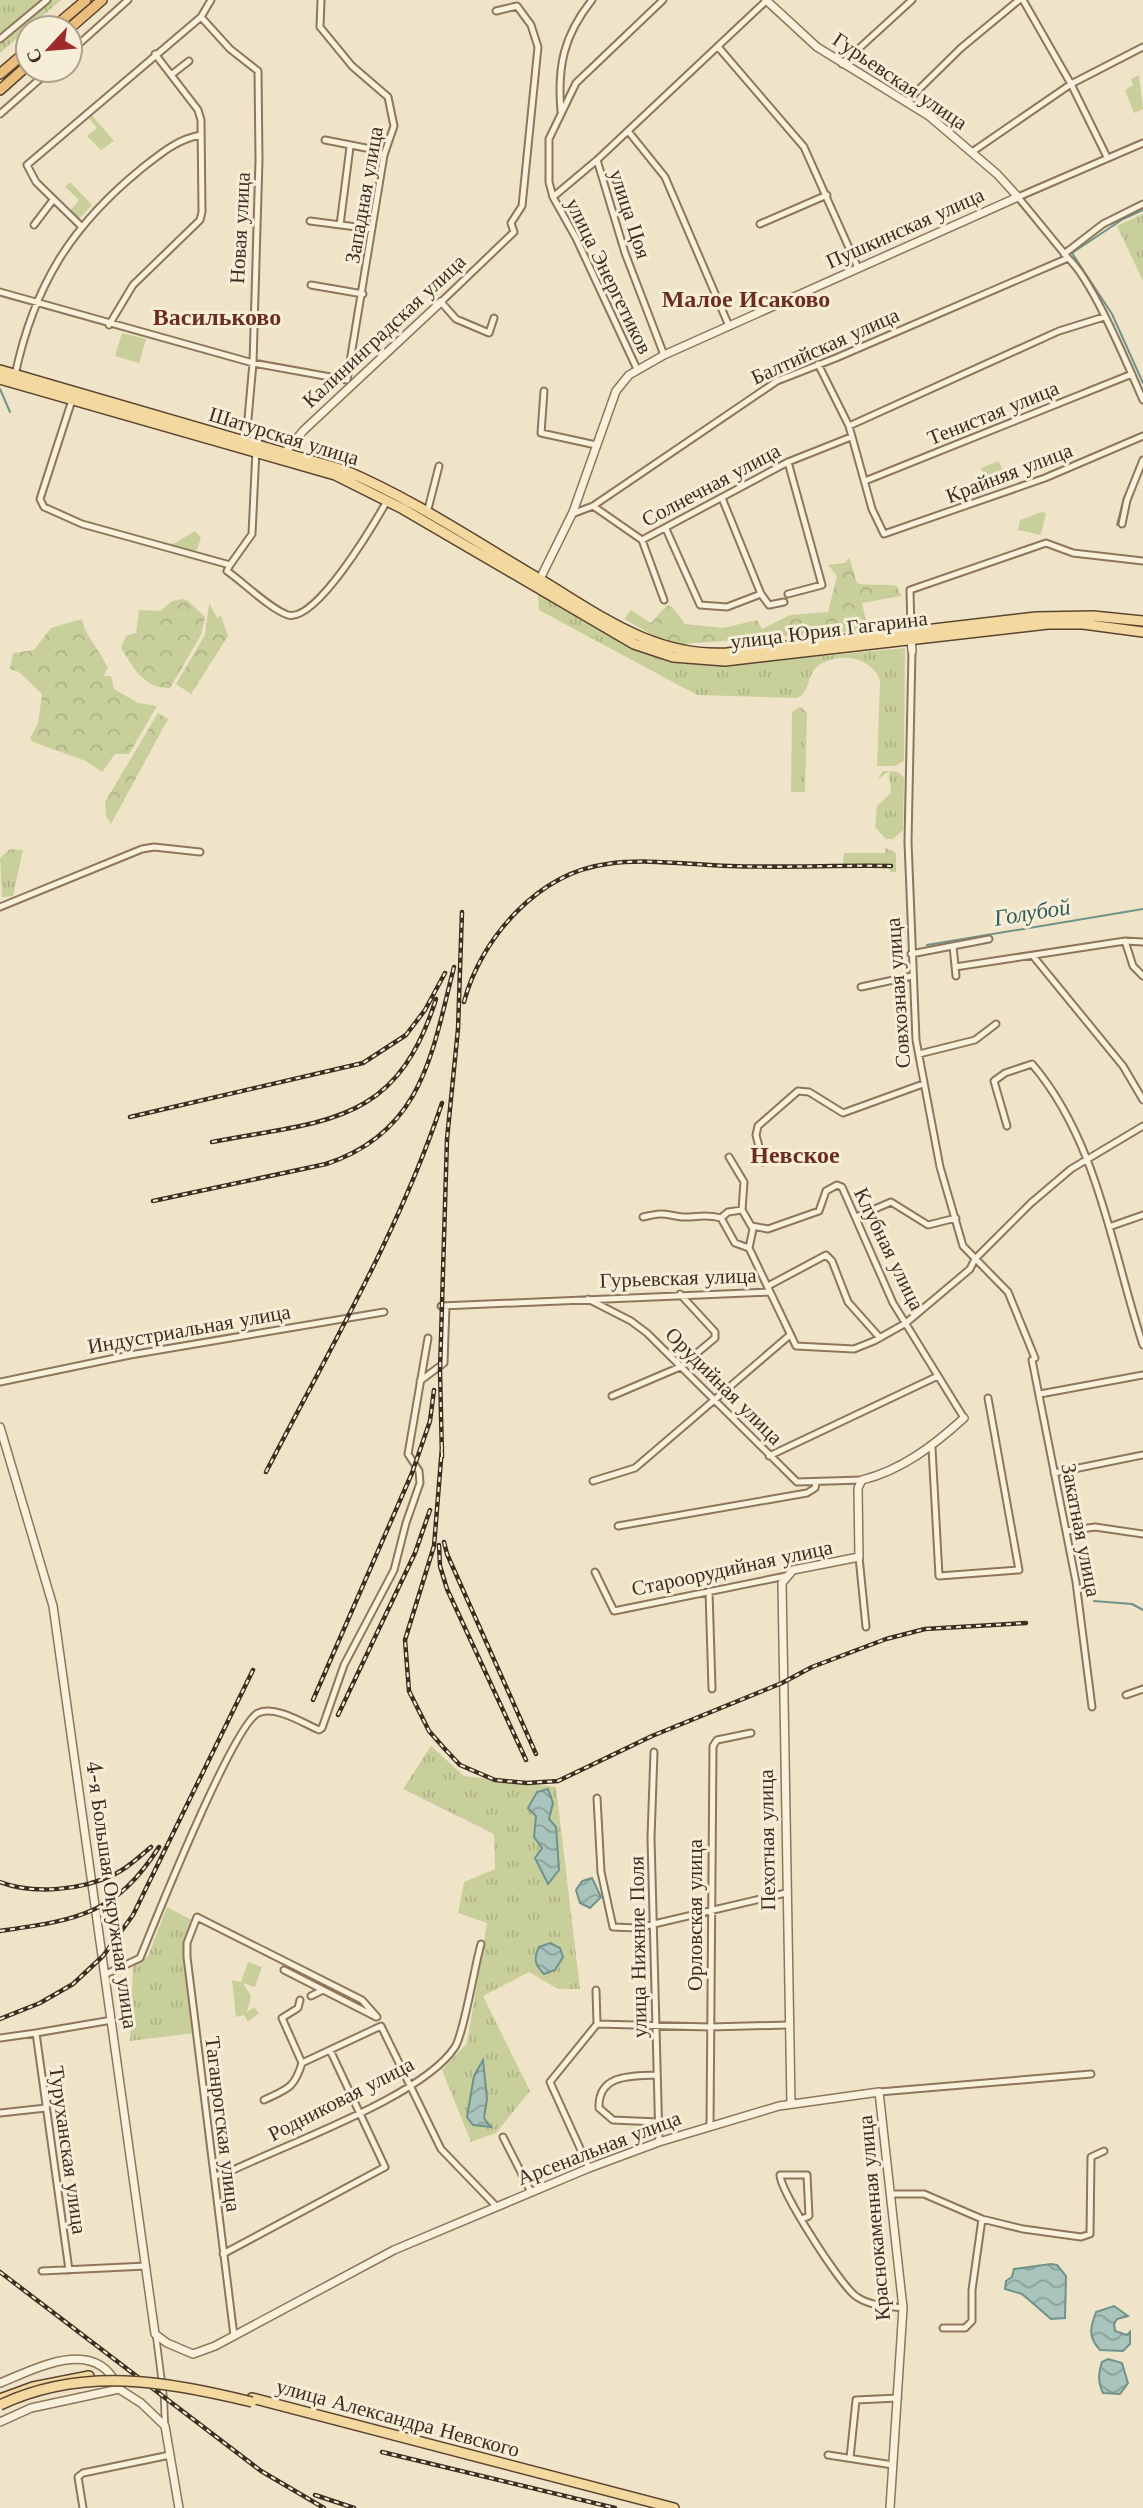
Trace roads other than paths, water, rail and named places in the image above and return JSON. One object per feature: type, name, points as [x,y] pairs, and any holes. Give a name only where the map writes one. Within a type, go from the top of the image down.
[{"type":"highway","points":[[70,14],[86,0]]},
{"type":"highway","points":[[84,16],[102,0]]},
{"type":"highway","points":[[0,74],[14,62]]},
{"type":"highway","points":[[0,90],[14,78]]},
{"type":"main road","name":"Шатурская улица","points":[[0,370],[74,396],[256,450],[344,470],[397,496],[537,583]]},
{"type":"main road","name":"Шатурская улица","points":[[0,379],[246,441],[282,454],[335,475],[387,501],[537,583]]},
{"type":"main road","points":[[383,489],[387,501],[397,496]]},
{"type":"main road","name":"улица Юрия Гагарина","points":[[537,583],[634,644],[683,659],[725,661],[1061,616],[1143,621]]},
{"type":"main road","name":"улица Юрия Гагарина","points":[[911,634],[1048,624],[1083,624],[1143,632]]},
{"type":"main road","name":"улица Александра Невского","points":[[0,2399],[59,2380],[118,2374],[179,2380],[674,2508]]},
{"type":"main road","points":[[0,2405],[34,2391],[79,2382],[113,2379],[165,2382],[252,2400],[655,2508]]},
{"type":"street","points":[[0,39],[47,0]]},
{"type":"street","points":[[84,39],[128,0]]},
{"type":"street","points":[[81,226],[53,200],[26,167],[201,17],[211,0]]},
{"type":"street","name":"Западная улица","points":[[321,0],[320,27],[352,66],[388,97],[394,125],[384,155],[351,382]]},
{"type":"street","points":[[561,111],[559,89],[570,29],[592,0]]},
{"type":"street","points":[[663,0],[576,83],[549,139],[548,182],[553,197],[719,48],[767,0]]},
{"type":"street","name":"Гурьевская улица","points":[[767,0],[793,28],[842,64],[929,116],[972,152],[1018,197],[1067,257],[1104,317],[1143,400]]},
{"type":"street","points":[[842,64],[912,0]]},
{"type":"street","points":[[906,102],[961,48],[1021,0],[1071,84],[1107,157]]},
{"type":"street","name":"Калининградская улица","points":[[282,454],[351,382],[514,232],[511,223],[522,206],[538,47],[531,25],[517,6],[496,11]]},
{"type":"street","name":"Новая улица","points":[[201,17],[230,49],[250,62],[258,71],[259,160],[253,363],[246,441]]},
{"type":"street","points":[[972,152],[1071,84],[1143,47]]},
{"type":"street","points":[[719,48],[804,147],[858,268]]},
{"type":"street","points":[[109,325],[138,278],[200,220],[201,135],[198,110],[155,54]]},
{"type":"street","points":[[172,75],[190,61]]},
{"type":"street","points":[[0,114],[34,84]]},
{"type":"street","points":[[628,131],[665,177],[729,326]]},
{"type":"street","points":[[15,375],[34,303],[81,226],[105,200],[159,155],[181,140],[201,135]]},
{"type":"street","points":[[324,140],[349,147],[366,148],[384,155]]},
{"type":"street","name":"Пушкинская улица","points":[[537,583],[572,514],[621,381],[637,369],[1107,157],[1119,155],[1143,144]]},
{"type":"street","points":[[340,225],[349,147]]},
{"type":"street","name":"улица Цоя","points":[[597,160],[625,253],[664,355]]},
{"type":"street","points":[[760,224],[827,195]]},
{"type":"street","name":"улица Энергетиков","points":[[553,197],[576,238],[637,369]]},
{"type":"street","points":[[34,225],[53,200]]},
{"type":"street","name":"Балтийская улица","points":[[572,514],[593,506],[776,381],[1067,257],[1103,223],[1143,204]]},
{"type":"street","points":[[310,221],[372,229]]},
{"type":"street","points":[[311,285],[363,295]]},
{"type":"street","points":[[0,292],[109,325],[253,363],[351,382]]},
{"type":"street","points":[[441,302],[456,319],[489,333],[495,318]]},
{"type":"street","points":[[849,426],[1059,331],[1104,317]]},
{"type":"street","points":[[818,364],[849,426],[865,481]]},
{"type":"street","name":"Тенистая улица","points":[[865,481],[1132,373]]},
{"type":"street","points":[[544,391],[541,433],[596,445]]},
{"type":"street","points":[[74,396],[40,499],[44,507],[82,524],[230,565]]},
{"type":"street","name":"Солнечная улица","points":[[593,506],[642,540],[788,462],[851,436]]},
{"type":"street","name":"Крайняя улица","points":[[865,481],[872,509],[884,534],[1045,478],[1143,436]]},
{"type":"street","points":[[256,450],[252,534],[227,571],[280,610],[292,615],[304,613],[321,598],[387,501]]},
{"type":"street","points":[[1122,524],[1143,460]]},
{"type":"street","points":[[788,462],[822,585],[788,594]]},
{"type":"street","points":[[426,514],[439,466]]},
{"type":"street","points":[[722,498],[761,594],[769,605],[784,602]]},
{"type":"street","points":[[666,529],[700,605],[727,607],[761,594]]},
{"type":"street","points":[[642,540],[664,600]]},
{"type":"street","points":[[911,634],[910,590],[1046,543],[1073,553],[1143,561]]},
{"type":"street","name":"Совхозная улица","points":[[911,634],[908,842],[912,976],[923,1084],[940,1167],[963,1246],[986,1266],[1008,1292],[1034,1359]]},
{"type":"street","points":[[0,907],[142,849],[155,847],[200,852]]},
{"type":"street","points":[[911,954],[989,939]]},
{"type":"street","points":[[955,967],[1125,941],[1143,942]]},
{"type":"street","points":[[1125,941],[1133,966],[1143,976]]},
{"type":"street","points":[[953,946],[956,976]]},
{"type":"street","points":[[1033,956],[1123,1066],[1143,1100]]},
{"type":"street","points":[[861,987],[912,976]]},
{"type":"street","points":[[919,1054],[975,1040],[996,1024]]},
{"type":"street","points":[[1007,1126],[994,1081],[1005,1073],[1032,1064],[1066,1109],[1086,1158],[1143,1345]]},
{"type":"street","points":[[763,1162],[755,1135],[758,1126],[798,1091],[809,1092],[843,1113],[923,1084]]},
{"type":"street","points":[[729,1157],[744,1182],[742,1210],[752,1226],[749,1248],[796,1346],[810,1349],[854,1349],[906,1323],[970,1269],[975,1259],[1031,1203],[1086,1158],[1143,1126]]},
{"type":"street","name":"Клубная улица","points":[[752,1226],[768,1229],[819,1211],[826,1191],[837,1185],[846,1192],[879,1275],[964,1418]]},
{"type":"street","points":[[856,1217],[891,1202],[928,1225],[956,1218]]},
{"type":"street","points":[[721,1218],[727,1212],[742,1210]]},
{"type":"street","points":[[643,1217],[668,1212],[683,1217],[704,1213],[721,1218],[735,1244],[749,1248]]},
{"type":"street","points":[[1109,1227],[1143,1214]]},
{"type":"street","points":[[769,1289],[826,1255],[848,1302],[880,1338]]},
{"type":"street","name":"Гурьевская улица","points":[[589,1299],[769,1289]]},
{"type":"street","points":[[612,1396],[680,1367],[716,1335],[680,1294]]},
{"type":"street","points":[[420,1381],[444,1363],[444,1306],[589,1299]]},
{"type":"street","name":"Орудийная улица","points":[[589,1299],[631,1321],[797,1482],[862,1480],[882,1475],[932,1448],[964,1418]]},
{"type":"street","name":"Индустриальная улица","points":[[0,1382],[103,1360],[384,1312]]},
{"type":"street","points":[[593,1481],[635,1468],[790,1335]]},
{"type":"street","points":[[106,1974],[139,1958],[182,1856],[226,1763],[252,1718],[266,1711],[274,1712],[319,1730],[322,1728],[344,1665],[394,1570],[420,1483],[419,1471],[408,1454],[428,1338]]},
{"type":"street","name":"Закатная улица","points":[[1034,1359],[1067,1531],[1092,1706]]},
{"type":"street","points":[[1040,1394],[1143,1375]]},
{"type":"street","points":[[769,1456],[939,1376]]},
{"type":"street","points":[[932,1448],[939,1576],[1019,1570],[988,1398]]},
{"type":"street","name":"4-я Большая Окружная улица","points":[[0,1427],[54,1606],[146,2266],[164,2426]]},
{"type":"street","points":[[1054,1473],[1143,1455]]},
{"type":"street","points":[[862,1480],[858,1488],[859,1557],[866,1626]]},
{"type":"street","points":[[618,1526],[807,1493],[816,1488],[816,1483]]},
{"type":"street","points":[[1067,1531],[1095,1527],[1143,1534]]},
{"type":"street","name":"Староорудийная улица","points":[[595,1572],[614,1611],[786,1576],[793,1570],[859,1557]]},
{"type":"street","name":"Пехотная улица","points":[[786,1576],[782,1583],[782,1683],[791,2104]]},
{"type":"street","points":[[709,1591],[712,1689]]},
{"type":"street","points":[[1126,1695],[1143,1689]]},
{"type":"street","name":"Орловская улица","points":[[710,2126],[713,1746],[717,1740],[751,1732]]},
{"type":"street","name":"улица Нижние Поля","points":[[654,1752],[652,1839],[659,2142]]},
{"type":"street","points":[[597,1798],[601,1872],[607,1889],[610,1925],[622,1929],[654,1924],[786,1894]]},
{"type":"street","name":"Таганрогская улица","points":[[234,2336],[187,1957],[187,1943],[197,1917],[362,2000],[377,2017]]},
{"type":"street","name":"Родниковая улица","points":[[214,2176],[227,2173],[361,2112],[410,2086],[432,2070],[456,2046],[481,1944]]},
{"type":"street","points":[[284,1970],[377,2017],[450,2161],[496,2206]]},
{"type":"street","points":[[311,1996],[323,1990]]},
{"type":"street","points":[[589,2168],[552,2087],[551,2078],[597,2024],[596,1990]]},
{"type":"street","points":[[264,2100],[290,2088],[296,2082],[302,2063],[282,2018],[298,2008],[300,2000]]},
{"type":"street","points":[[0,2038],[112,2021]]},
{"type":"street","points":[[597,2024],[710,2027],[788,2025]]},
{"type":"street","points":[[302,2063],[381,2026]]},
{"type":"street","name":"Туруханская улица","points":[[36,2034],[69,2270]]},
{"type":"street","points":[[223,2254],[382,2170],[385,2162],[330,2050]]},
{"type":"street","name":"Арсенальная улица","points":[[155,2334],[160,2340],[193,2354],[234,2336],[394,2250],[589,2168],[710,2126],[791,2104],[879,2091],[1091,2074]]},
{"type":"street","points":[[656,2075],[624,2076],[611,2081],[602,2090],[599,2108],[613,2120],[658,2122]]},
{"type":"street","name":"Краснокаменная улица","points":[[879,2091],[904,2308],[890,2508]]},
{"type":"street","points":[[0,2113],[46,2108]]},
{"type":"street","points":[[503,2137],[531,2192]]},
{"type":"street","points":[[892,2194],[924,2194],[982,2219],[1065,2236],[1090,2234],[1091,2157],[1104,2151]]},
{"type":"street","points":[[802,2219],[810,2217],[807,2175],[780,2175],[780,2184],[802,2219],[848,2290],[874,2305],[904,2308]]},
{"type":"street","points":[[943,2328],[965,2328],[972,2321],[972,2290],[982,2219]]},
{"type":"street","points":[[42,2271],[146,2266]]},
{"type":"street","points":[[0,2383],[80,2357],[102,2365],[116,2389],[141,2403],[164,2426],[179,2508]]},
{"type":"street","points":[[0,2422],[31,2408],[116,2389]]},
{"type":"street","points":[[850,2458],[856,2400],[898,2398]]},
{"type":"street","points":[[83,2508],[77,2484],[78,2477],[83,2473],[170,2455]]},
{"type":"street","points":[[828,2455],[893,2465]]},
{"type":"water","points":[[548,1789],[553,1803],[549,1819],[556,1827],[559,1870],[548,1884],[535,1858],[542,1848],[534,1837],[536,1816],[528,1808],[537,1792]]},
{"type":"water","points":[[592,1878],[601,1897],[590,1908],[580,1903],[576,1890],[582,1881]]},
{"type":"water","points":[[550,1943],[560,1948],[563,1957],[555,1970],[544,1974],[537,1965],[536,1955],[539,1947]]},
{"type":"water","points":[[483,2060],[487,2099],[484,2118],[491,2127],[473,2125],[467,2117],[474,2076]]},
{"type":"water","points":[[1057,2265],[1066,2276],[1065,2318],[1051,2319],[1022,2294],[1005,2289],[1006,2281],[1012,2277],[1014,2269]]},
{"type":"water","points":[[1114,2306],[1128,2316],[1117,2319],[1114,2324],[1115,2331],[1127,2335],[1130,2332],[1130,2344],[1123,2351],[1100,2350],[1092,2336],[1094,2318],[1096,2312]]},
{"type":"water","points":[[1108,2359],[1122,2363],[1128,2383],[1120,2394],[1103,2393],[1101,2389],[1100,2370],[1102,2362]]},
{"type":"waterway","points":[[1143,210],[1123,219],[1072,253],[1112,314],[1143,383]]},
{"type":"waterway","points":[[0,389],[10,412]]},
{"type":"waterway","points":[[1117,525],[1124,498],[1135,474]]},
{"type":"waterway","name":"Голубой","points":[[927,945],[1143,909]]},
{"type":"waterway","points":[[1094,1601],[1132,1604],[1143,1610]]},
{"type":"railway","points":[[464,1002],[484,955],[516,912],[558,880],[582,870],[607,864],[638,862],[750,867],[891,866]]},
{"type":"railway","points":[[442,1457],[440,1371],[447,1139],[458,1029],[462,912]]},
{"type":"railway","points":[[153,1201],[326,1164],[358,1150],[384,1132],[403,1110],[418,1086],[438,1030],[454,967]]},
{"type":"railway","points":[[130,1117],[363,1063],[406,1035],[425,1010],[445,973]]},
{"type":"railway","points":[[212,1142],[322,1121],[352,1110],[378,1094],[400,1072],[420,1041],[436,999]]},
{"type":"railway","points":[[266,1472],[384,1245],[425,1151],[442,1103]]},
{"type":"railway","points":[[313,1700],[412,1473],[430,1421],[434,1390]]},
{"type":"railway","points":[[442,1447],[434,1546],[405,1640],[409,1691],[429,1731],[460,1765],[495,1780],[527,1783],[558,1781],[652,1736],[782,1683],[812,1667],[886,1639],[925,1629],[1026,1623]]},
{"type":"railway","points":[[338,1715],[415,1553],[430,1510]]},
{"type":"railway","points":[[444,1542],[536,1754]]},
{"type":"railway","points":[[439,1545],[440,1566],[447,1589],[526,1760]]},
{"type":"railway","points":[[0,2019],[40,2003],[73,1984],[103,1956],[133,1915],[253,1670]]},
{"type":"railway","points":[[0,1882],[43,1889],[88,1884],[120,1871],[151,1847]]},
{"type":"railway","points":[[0,1931],[50,1923],[91,1911],[126,1888],[159,1847]]},
{"type":"railway","points":[[0,2272],[261,2471],[324,2508]]},
{"type":"railway","points":[[382,2452],[615,2508]]},
{"type":"railway","points":[[315,2495],[354,2508]]},
{"type":"district","name":"Малое Исаково","points":[[746,299]]},
{"type":"district","name":"Васильково","points":[[217,317]]},
{"type":"district","name":"Невское","points":[[795,1155]]}]
